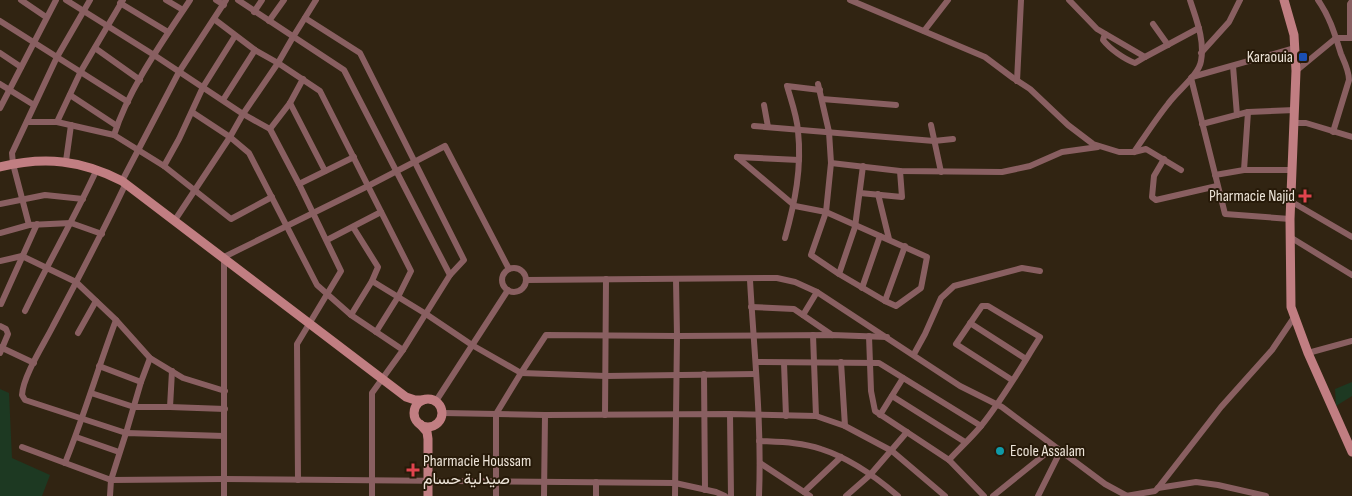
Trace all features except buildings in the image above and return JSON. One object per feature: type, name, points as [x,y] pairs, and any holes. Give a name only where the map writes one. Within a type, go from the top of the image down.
[{"type":"street","points":[[21,0],[46,16]]},
{"type":"street","points":[[0,108],[1,100],[9,90],[56,0]]},
{"type":"street","points":[[66,0],[243,114],[270,129],[327,240],[341,271],[297,344],[298,480]]},
{"type":"street","points":[[29,225],[13,164],[12,153],[58,57],[90,0]]},
{"type":"street","points":[[166,0],[183,10]]},
{"type":"street","points":[[114,135],[128,102],[154,55],[190,0]]},
{"type":"street","points":[[216,0],[225,2],[180,72],[138,150],[102,234],[34,363],[22,390],[22,396],[25,400],[126,434],[224,436]]},
{"type":"street","points":[[238,0],[344,70],[450,275]]},
{"type":"street","points":[[254,12],[262,0]]},
{"type":"street","points":[[270,21],[284,0]]},
{"type":"street","points":[[175,220],[278,63],[316,0]]},
{"type":"street","points":[[850,0],[985,57],[1030,89],[1087,140],[1119,152],[1134,152],[1146,149],[1181,170]]},
{"type":"street","points":[[924,31],[948,0]]},
{"type":"street","points":[[1017,81],[1021,0]]},
{"type":"street","points":[[1069,0],[1087,21],[1105,34],[1146,57]]},
{"type":"street","points":[[1134,152],[1169,102],[1197,72],[1200,65],[1200,28],[1190,0]]},
{"type":"street","points":[[1201,53],[1229,22],[1240,0]]},
{"type":"street","points":[[1284,0],[1290,21],[1296,71],[1290,219],[1291,307],[1308,353],[1352,452]]},
{"type":"street","points":[[1318,0],[1333,26],[1349,73],[1349,80],[1333,132]]},
{"type":"street","points":[[1296,71],[1336,38],[1351,38],[1350,4],[1352,1]]},
{"type":"street","points":[[56,122],[81,71],[121,2],[168,32]]},
{"type":"street","points":[[306,18],[360,54],[464,260],[450,275],[403,350],[372,393],[372,496]]},
{"type":"street","points":[[214,20],[255,50],[320,91],[411,271],[398,297],[376,332]]},
{"type":"street","points":[[0,21],[128,102]]},
{"type":"street","points":[[1153,24],[1168,45]]},
{"type":"street","points":[[1105,34],[1103,40],[1106,44],[1135,63],[1200,28]]},
{"type":"street","points":[[164,166],[203,87],[235,36]]},
{"type":"street","points":[[95,48],[140,80]]},
{"type":"street","points":[[1191,78],[1294,48]]},
{"type":"street","points":[[222,100],[255,50]]},
{"type":"street","points":[[0,53],[21,67]]},
{"type":"street","points":[[1233,66],[1237,115]]},
{"type":"street","points":[[1191,78],[1217,186],[1226,215],[1290,219]]},
{"type":"street","points":[[270,129],[290,103],[303,79]]},
{"type":"street","points":[[0,84],[34,105]]},
{"type":"street","points":[[785,238],[794,206],[799,160],[798,129],[787,86],[819,87],[829,132],[831,163],[826,212],[811,255],[862,288],[896,306],[921,288],[928,257],[826,212],[794,206],[737,157],[799,160]]},
{"type":"street","points":[[70,95],[117,126]]},
{"type":"street","points":[[822,99],[896,105]]},
{"type":"street","points":[[290,103],[325,171]]},
{"type":"street","points":[[764,105],[768,127]]},
{"type":"street","points":[[1202,124],[1248,112],[1295,110]]},
{"type":"street","points":[[192,112],[249,152],[317,285],[351,314],[403,350]]},
{"type":"street","points":[[1244,170],[1248,112]]},
{"type":"street","points":[[27,122],[71,124],[114,135],[164,166],[230,219],[272,197]]},
{"type":"street","points":[[1295,122],[1306,123],[1352,138]]},
{"type":"street","points":[[66,161],[71,124]]},
{"type":"street","points":[[754,126],[934,141],[953,140]]},
{"type":"street","points":[[931,126],[941,172]]},
{"type":"street","points":[[224,257],[445,146],[508,269]]},
{"type":"street","points":[[831,163],[900,172],[1011,170],[1030,166],[1062,152],[1099,146]]},
{"type":"street","points":[[299,184],[354,157]]},
{"type":"street","points":[[1164,159],[1153,178],[1152,197],[1156,200],[1217,186]]},
{"type":"street","points":[[0,167],[31,162],[66,161],[97,169],[124,182],[406,396],[415,400],[432,399],[436,401],[442,413],[440,421],[428,439]]},
{"type":"street","points":[[839,274],[856,225],[863,166]]},
{"type":"street","points":[[25,311],[45,268],[83,199],[97,169]]},
{"type":"street","points":[[1215,175],[1244,170],[1293,170]]},
{"type":"street","points":[[860,193],[902,197],[900,172]]},
{"type":"street","points":[[878,194],[888,239]]},
{"type":"street","points":[[0,204],[45,195],[83,199]]},
{"type":"street","points":[[1292,202],[1352,237]]},
{"type":"street","points":[[327,240],[381,212]]},
{"type":"street","points":[[0,233],[29,225],[70,222],[102,234]]},
{"type":"street","points":[[0,304],[37,224]]},
{"type":"street","points":[[351,314],[378,267],[353,227]]},
{"type":"street","points":[[862,288],[880,236]]},
{"type":"street","points":[[1290,237],[1352,275]]},
{"type":"street","points":[[885,301],[906,246]]},
{"type":"street","points":[[0,261],[22,256],[76,282],[116,320],[150,358],[183,378],[225,391]]},
{"type":"street","points":[[224,257],[224,496]]},
{"type":"street","points":[[517,268],[526,276],[526,280],[523,287],[516,292],[508,290],[503,285],[502,277],[508,269],[517,268]]},
{"type":"street","points":[[914,354],[941,298],[954,286],[1022,268],[1040,271]]},
{"type":"street","points":[[526,280],[750,280],[777,278],[795,282],[818,292],[974,394],[996,405],[1105,484],[1126,496],[1156,492],[1196,482],[1266,496]]},
{"type":"street","points":[[606,279],[606,415]]},
{"type":"street","points":[[674,496],[677,336],[676,279]]},
{"type":"street","points":[[372,280],[472,345],[520,373],[606,376],[756,374]]},
{"type":"street","points":[[750,280],[759,416],[759,496]]},
{"type":"street","points":[[436,401],[508,290]]},
{"type":"street","points":[[803,315],[818,292]]},
{"type":"street","points":[[78,332],[96,301]]},
{"type":"street","points":[[948,460],[981,426],[996,405],[1040,337],[988,306],[982,306],[956,344],[1012,380]]},
{"type":"street","points":[[751,307],[794,309],[832,335]]},
{"type":"street","points":[[1156,492],[1221,407],[1272,350],[1294,316]]},
{"type":"street","points":[[65,463],[76,438],[116,320]]},
{"type":"street","points":[[970,323],[1026,359]]},
{"type":"street","points":[[0,326],[6,329],[8,334],[1,349],[34,363]]},
{"type":"street","points":[[496,496],[496,414],[520,373],[546,335],[887,336]]},
{"type":"street","points":[[812,335],[816,416]]},
{"type":"street","points":[[869,336],[871,391],[875,411],[948,460],[984,496]]},
{"type":"street","points":[[1308,353],[1352,341]]},
{"type":"street","points":[[110,496],[111,480],[150,358]]},
{"type":"street","points":[[756,362],[879,363],[981,426]]},
{"type":"street","points":[[841,362],[845,426]]},
{"type":"street","points":[[784,363],[786,416]]},
{"type":"street","points":[[99,366],[141,382]]},
{"type":"street","points":[[170,407],[172,371]]},
{"type":"street","points":[[704,374],[705,490]]},
{"type":"street","points":[[880,415],[903,378]]},
{"type":"street","points":[[91,392],[134,407],[224,409]]},
{"type":"street","points":[[406,396],[412,405],[416,419],[427,432],[428,496]]},
{"type":"street","points":[[892,396],[965,442]]},
{"type":"street","points":[[414,412],[417,405],[423,400]]},
{"type":"street","points":[[442,413],[816,416],[845,426],[892,451],[945,496]]},
{"type":"street","points":[[730,414],[731,496]]},
{"type":"street","points":[[544,496],[545,415]]},
{"type":"street","points":[[420,424],[428,427],[437,424]]},
{"type":"street","points":[[846,496],[870,475],[907,432]]},
{"type":"street","points":[[76,438],[120,452]]},
{"type":"street","points":[[759,441],[794,443],[820,448],[841,457],[870,475],[895,495]]},
{"type":"street","points":[[22,447],[111,480],[224,479],[674,483],[725,496]]},
{"type":"street","points":[[993,496],[1054,447]]},
{"type":"street","points":[[1038,496],[1060,452]]},
{"type":"street","points":[[760,462],[807,494],[841,457]]},
{"type":"street","points":[[596,482],[596,496]]},
{"type":"green space","points":[[1352,382],[1352,396],[1336,406],[1335,389]]},
{"type":"green space","points":[[0,389],[9,393],[12,458],[50,475],[42,496],[0,496]]},
{"type":"place","name":"Karaouia","points":[[1303,57]]},
{"type":"place","name":"Pharmacie Najid","points":[[1305,196]]},
{"type":"place","name":"Ecole Assalam","points":[[1000,451]]},
{"type":"place","name":"Pharmacie Houssam صيدلية حسام","points":[[413,470]]}]
